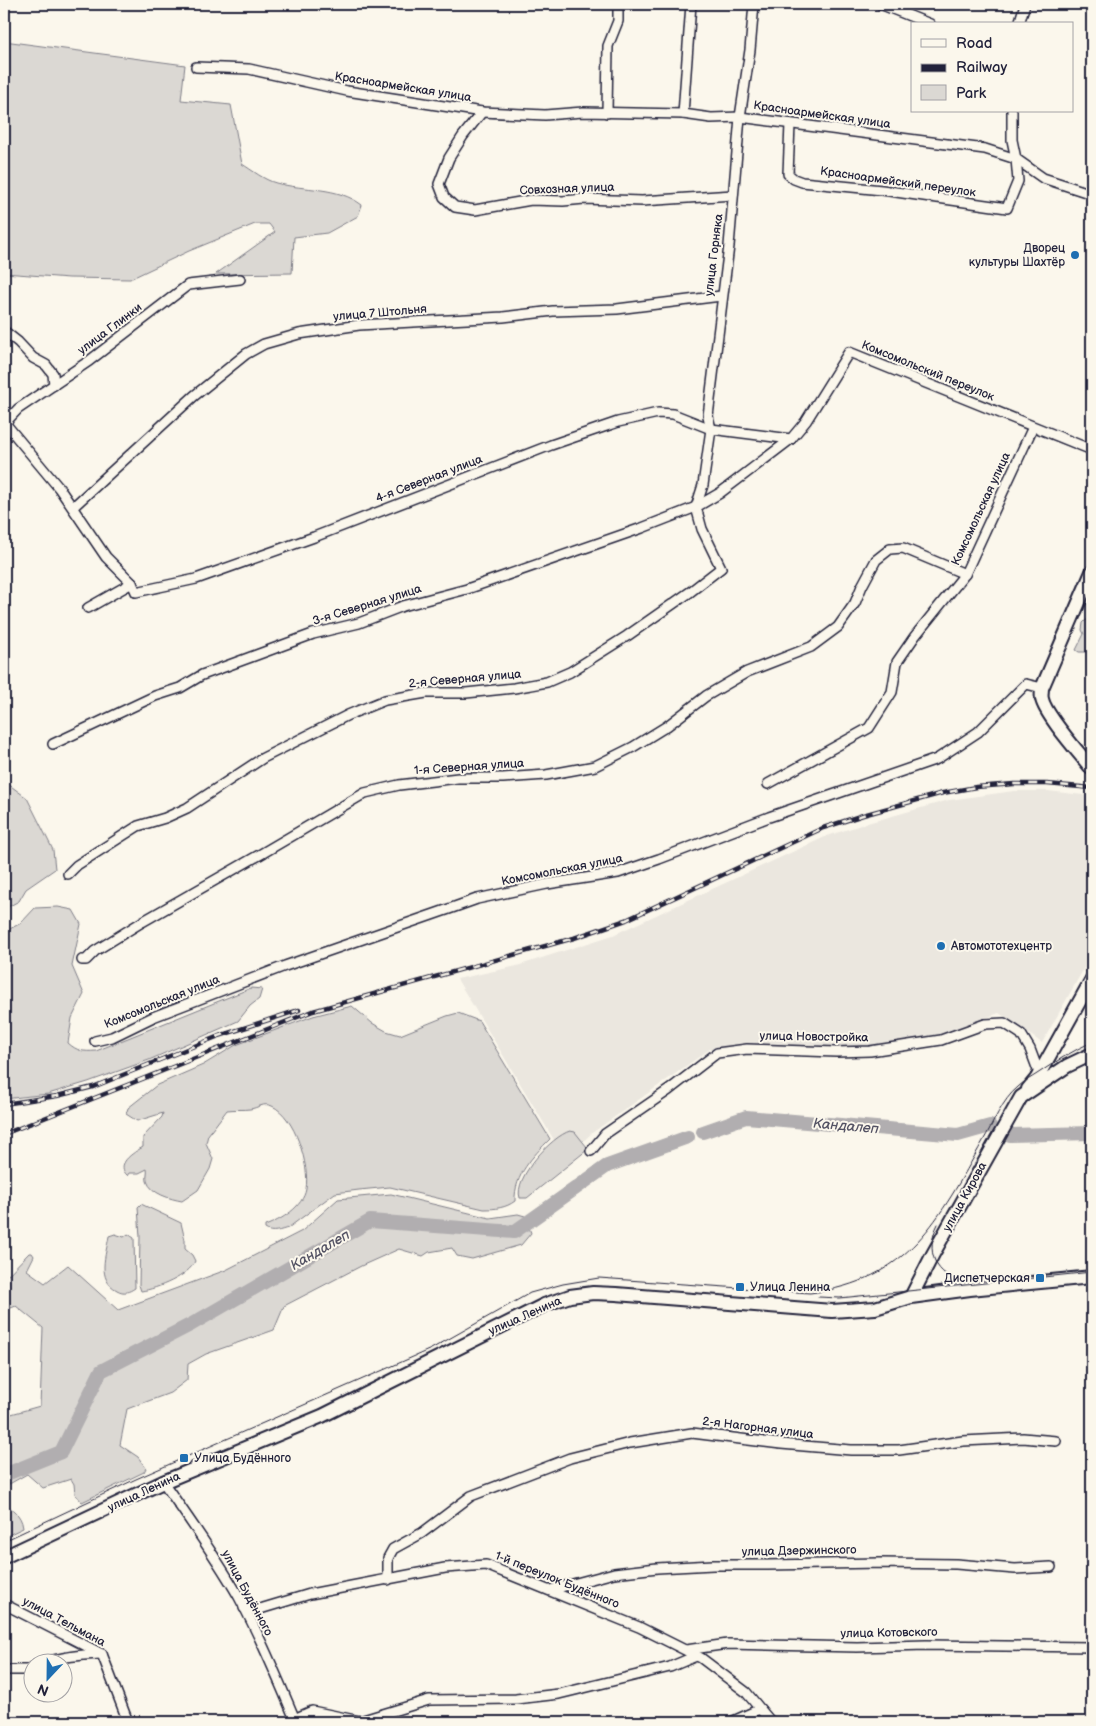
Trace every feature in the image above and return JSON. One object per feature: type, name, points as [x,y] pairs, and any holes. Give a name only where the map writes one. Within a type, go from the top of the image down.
[{"type":"main road","points":[[1092,572],[1042,688],[1042,699],[1046,710],[1092,769]]},
{"type":"main road","name":"улица Кирова","points":[[911,1297],[933,1254],[1022,1097],[1039,1073],[1092,979]]},
{"type":"main road","name":"улица Кирова","points":[[1022,1097],[1067,1066],[1092,1054]]},
{"type":"main road","name":"улица Ленина","points":[[4,1557],[163,1482],[322,1416],[511,1320],[570,1296],[593,1293],[616,1294],[832,1311],[875,1308],[911,1297],[970,1289],[1092,1277]]},
{"type":"street","points":[[607,113],[608,46],[618,21],[618,4]]},
{"type":"street","points":[[683,114],[691,4]]},
{"type":"street","name":"улица Горняка","points":[[696,507],[703,485],[711,429],[708,416],[754,4]]},
{"type":"street","points":[[880,4],[925,22]]},
{"type":"street","points":[[1020,22],[1025,4]]},
{"type":"street","name":"Красноармейская улица","points":[[196,67],[249,69],[347,91],[482,112],[545,115],[583,112],[683,114],[711,118],[740,117],[985,149],[1016,159],[1043,178],[1092,194]]},
{"type":"street","name":"Совхозная улица","points":[[482,112],[449,158],[439,184],[444,197],[456,207],[476,210],[531,200],[642,201],[733,195]]},
{"type":"street","points":[[1012,112],[1012,140],[1016,159]]},
{"type":"street","name":"Красноармейский переулок","points":[[790,124],[788,174],[802,182],[882,190],[996,208],[1007,208],[1018,181],[1016,159]]},
{"type":"street","name":"улица Глинки","points":[[5,423],[18,409],[89,361],[188,285],[240,279]]},
{"type":"street","name":"улица 7 Штольня","points":[[72,507],[194,396],[246,354],[264,344],[299,334],[359,325],[503,317],[553,311],[617,310],[721,296]]},
{"type":"street","points":[[4,330],[34,358],[46,365],[53,374],[54,386]]},
{"type":"street","name":"Комсомольский переулок","points":[[696,507],[720,493],[791,439],[806,421],[849,352],[1092,450]]},
{"type":"street","name":"4-я Северная улица","points":[[132,583],[136,592],[196,579],[314,537],[551,444],[618,422],[658,413],[673,414],[711,429],[791,439]]},
{"type":"street","points":[[5,423],[59,488],[106,557],[132,583],[88,608]]},
{"type":"street","name":"Комсомольская улица","points":[[768,784],[870,728],[892,692],[897,662],[914,636],[965,574],[1033,427]]},
{"type":"street","name":"3-я Северная улица","points":[[53,744],[155,696],[180,688],[202,675],[314,634],[359,623],[403,606],[466,589],[642,528],[696,507]]},
{"type":"street","name":"2-я Северная улица","points":[[68,874],[77,865],[138,826],[165,818],[187,808],[263,758],[385,700],[426,693],[466,693],[514,688],[547,682],[570,672],[635,630],[721,568],[702,529],[696,507]]},
{"type":"street","name":"1-я Северная улица","points":[[82,960],[86,960],[95,951],[142,922],[366,793],[399,785],[458,778],[504,778],[546,775],[595,766],[633,747],[667,726],[706,696],[747,672],[811,647],[838,627],[855,603],[876,560],[890,549],[903,548],[965,574]]},
{"type":"street","name":"Комсомольская улица","points":[[95,1041],[112,1037],[153,1017],[286,966],[478,899],[547,884],[618,873],[659,860],[769,817],[937,759],[978,732],[1026,684],[1042,688]]},
{"type":"street","name":"улица Новостройка","points":[[591,1151],[605,1134],[669,1090],[717,1053],[748,1049],[836,1052],[870,1051],[940,1040],[984,1024],[1004,1023],[1021,1034],[1039,1073]]},
{"type":"street","name":"2-я Нагорная улица","points":[[388,1580],[388,1558],[393,1549],[422,1533],[471,1496],[570,1458],[630,1443],[692,1433],[851,1450],[898,1450],[964,1440],[1023,1438],[1056,1442]]},
{"type":"street","name":"улица Будённого","points":[[163,1482],[208,1546],[244,1608],[282,1688],[295,1721]]},
{"type":"street","name":"улица Дзержинского","points":[[550,1590],[614,1573],[657,1568],[713,1565],[880,1563],[956,1564],[1015,1569],[1051,1567]]},
{"type":"street","name":"1-й переулок Будённого","points":[[244,1608],[260,1609],[310,1594],[445,1568],[486,1565],[639,1627],[686,1650],[746,1692],[771,1722]]},
{"type":"street","name":"улица Тельмана","points":[[4,1604],[102,1654],[128,1722]]},
{"type":"street","name":"улица Котовского","points":[[686,1650],[728,1644],[857,1647],[926,1645],[1092,1647]]},
{"type":"street","points":[[72,1657],[102,1654]]},
{"type":"street","points":[[295,1721],[312,1711],[360,1721],[429,1700],[516,1699],[559,1694],[670,1667],[696,1656]]},
{"type":"street","points":[[4,1670],[22,1670]]},
{"type":"street","points":[[732,1722],[760,1709]]},
{"type":"shaded area","points":[[1014,791],[1048,791],[1092,796],[1092,954],[1042,1043],[999,1013],[940,1034],[870,1047],[833,1048],[741,1043],[710,1049],[592,1133],[565,1158],[457,979],[517,966],[613,935],[827,836],[949,800]]},
{"type":"green space","points":[[4,41],[185,65],[181,100],[231,105],[242,164],[272,182],[331,192],[352,199],[362,205],[358,216],[327,233],[294,237],[292,273],[216,274],[275,232],[269,224],[255,224],[189,251],[130,279],[69,278],[4,273]]},
{"type":"green space","points":[[1086,620],[1092,620],[1092,649],[1086,652],[1079,652],[1076,650],[1084,634],[1082,630],[1083,623]]},
{"type":"green space","points":[[4,781],[27,798],[53,850],[55,869],[26,889],[19,901],[4,909]]},
{"type":"green space","points":[[58,907],[73,910],[81,924],[72,966],[84,994],[72,1018],[68,1043],[74,1048],[84,1051],[96,1051],[251,988],[262,989],[259,999],[250,1006],[238,1021],[149,1060],[48,1094],[4,1099],[4,932],[21,923],[35,908]]},
{"type":"green space","points":[[352,1006],[372,1023],[386,1031],[400,1035],[458,1013],[479,1021],[550,1139],[531,1159],[521,1174],[515,1201],[500,1208],[484,1209],[390,1187],[359,1190],[335,1193],[288,1228],[276,1231],[265,1229],[265,1226],[290,1212],[301,1202],[306,1189],[307,1179],[303,1155],[288,1120],[280,1111],[266,1105],[250,1109],[227,1110],[208,1135],[206,1143],[213,1159],[210,1169],[198,1190],[182,1201],[157,1193],[149,1186],[147,1169],[139,1173],[130,1173],[128,1176],[124,1172],[123,1167],[126,1159],[143,1147],[143,1137],[162,1117],[163,1113],[137,1121],[126,1114],[128,1108],[157,1085],[203,1065],[236,1045],[313,1016]]},
{"type":"green space","points":[[570,1131],[575,1132],[587,1147],[587,1150],[527,1198],[520,1198],[519,1190],[528,1169],[544,1149],[562,1134]]},
{"type":"green space","points":[[391,1194],[490,1218],[518,1214],[525,1216],[531,1233],[521,1245],[472,1259],[457,1256],[452,1248],[429,1252],[423,1256],[399,1249],[361,1266],[284,1306],[274,1330],[206,1354],[188,1364],[187,1380],[170,1393],[127,1409],[120,1445],[138,1457],[146,1468],[144,1472],[82,1502],[75,1494],[74,1484],[71,1479],[43,1488],[27,1474],[4,1487],[4,1416],[40,1406],[43,1328],[16,1306],[8,1309],[4,1306],[4,1279],[29,1253],[32,1253],[34,1256],[27,1270],[45,1283],[68,1265],[118,1310],[226,1270],[302,1231],[338,1199]]},
{"type":"green space","points":[[141,1204],[181,1223],[185,1249],[192,1255],[195,1261],[192,1267],[172,1281],[141,1291],[139,1285],[140,1237],[138,1207]]},
{"type":"green space","points":[[115,1234],[124,1237],[128,1234],[134,1238],[135,1288],[131,1291],[122,1292],[111,1285],[106,1280],[104,1273],[109,1236]]},
{"type":"green space","points":[[4,1501],[18,1515],[23,1528],[4,1537]]},
{"type":"waterway","name":"Кандалеп","points":[[703,1132],[746,1117],[958,1135],[990,1126]]},
{"type":"waterway","name":"Кандалеп","points":[[1010,1135],[1092,1133]]},
{"type":"waterway","name":"Кандалеп","points":[[4,1475],[61,1452],[101,1371],[192,1324],[370,1221],[514,1232],[607,1166],[688,1137]]},
{"type":"tram line","points":[[4,1541],[136,1479],[431,1349],[530,1293],[563,1284],[599,1278],[810,1293],[844,1286],[873,1275],[897,1260],[917,1242],[935,1220],[1012,1092],[1022,1083],[1057,1061],[1092,1042]]},
{"type":"tram line","points":[[938,1224],[932,1244],[932,1253],[935,1261],[946,1275],[965,1282]]},
{"type":"tram line","points":[[818,1297],[840,1298],[1092,1272]]},
{"type":"railway","points":[[4,1134],[313,1011],[574,938],[626,920],[823,828],[863,815],[943,793],[976,787],[1047,784],[1092,788]]},
{"type":"railway","points":[[4,1104],[57,1096],[93,1087],[219,1036],[299,1010]]},
{"type":"place","name":"Дворец культуры Шахтёр","points":[[1075,255]]},
{"type":"place","name":"Автомототехцентр","points":[[941,946]]},
{"type":"place","name":"Диспетчерская","points":[[1040,1278]]},
{"type":"place","name":"Улица Ленина","points":[[740,1287]]},
{"type":"place","name":"Улица Будённого","points":[[184,1458]]}]
